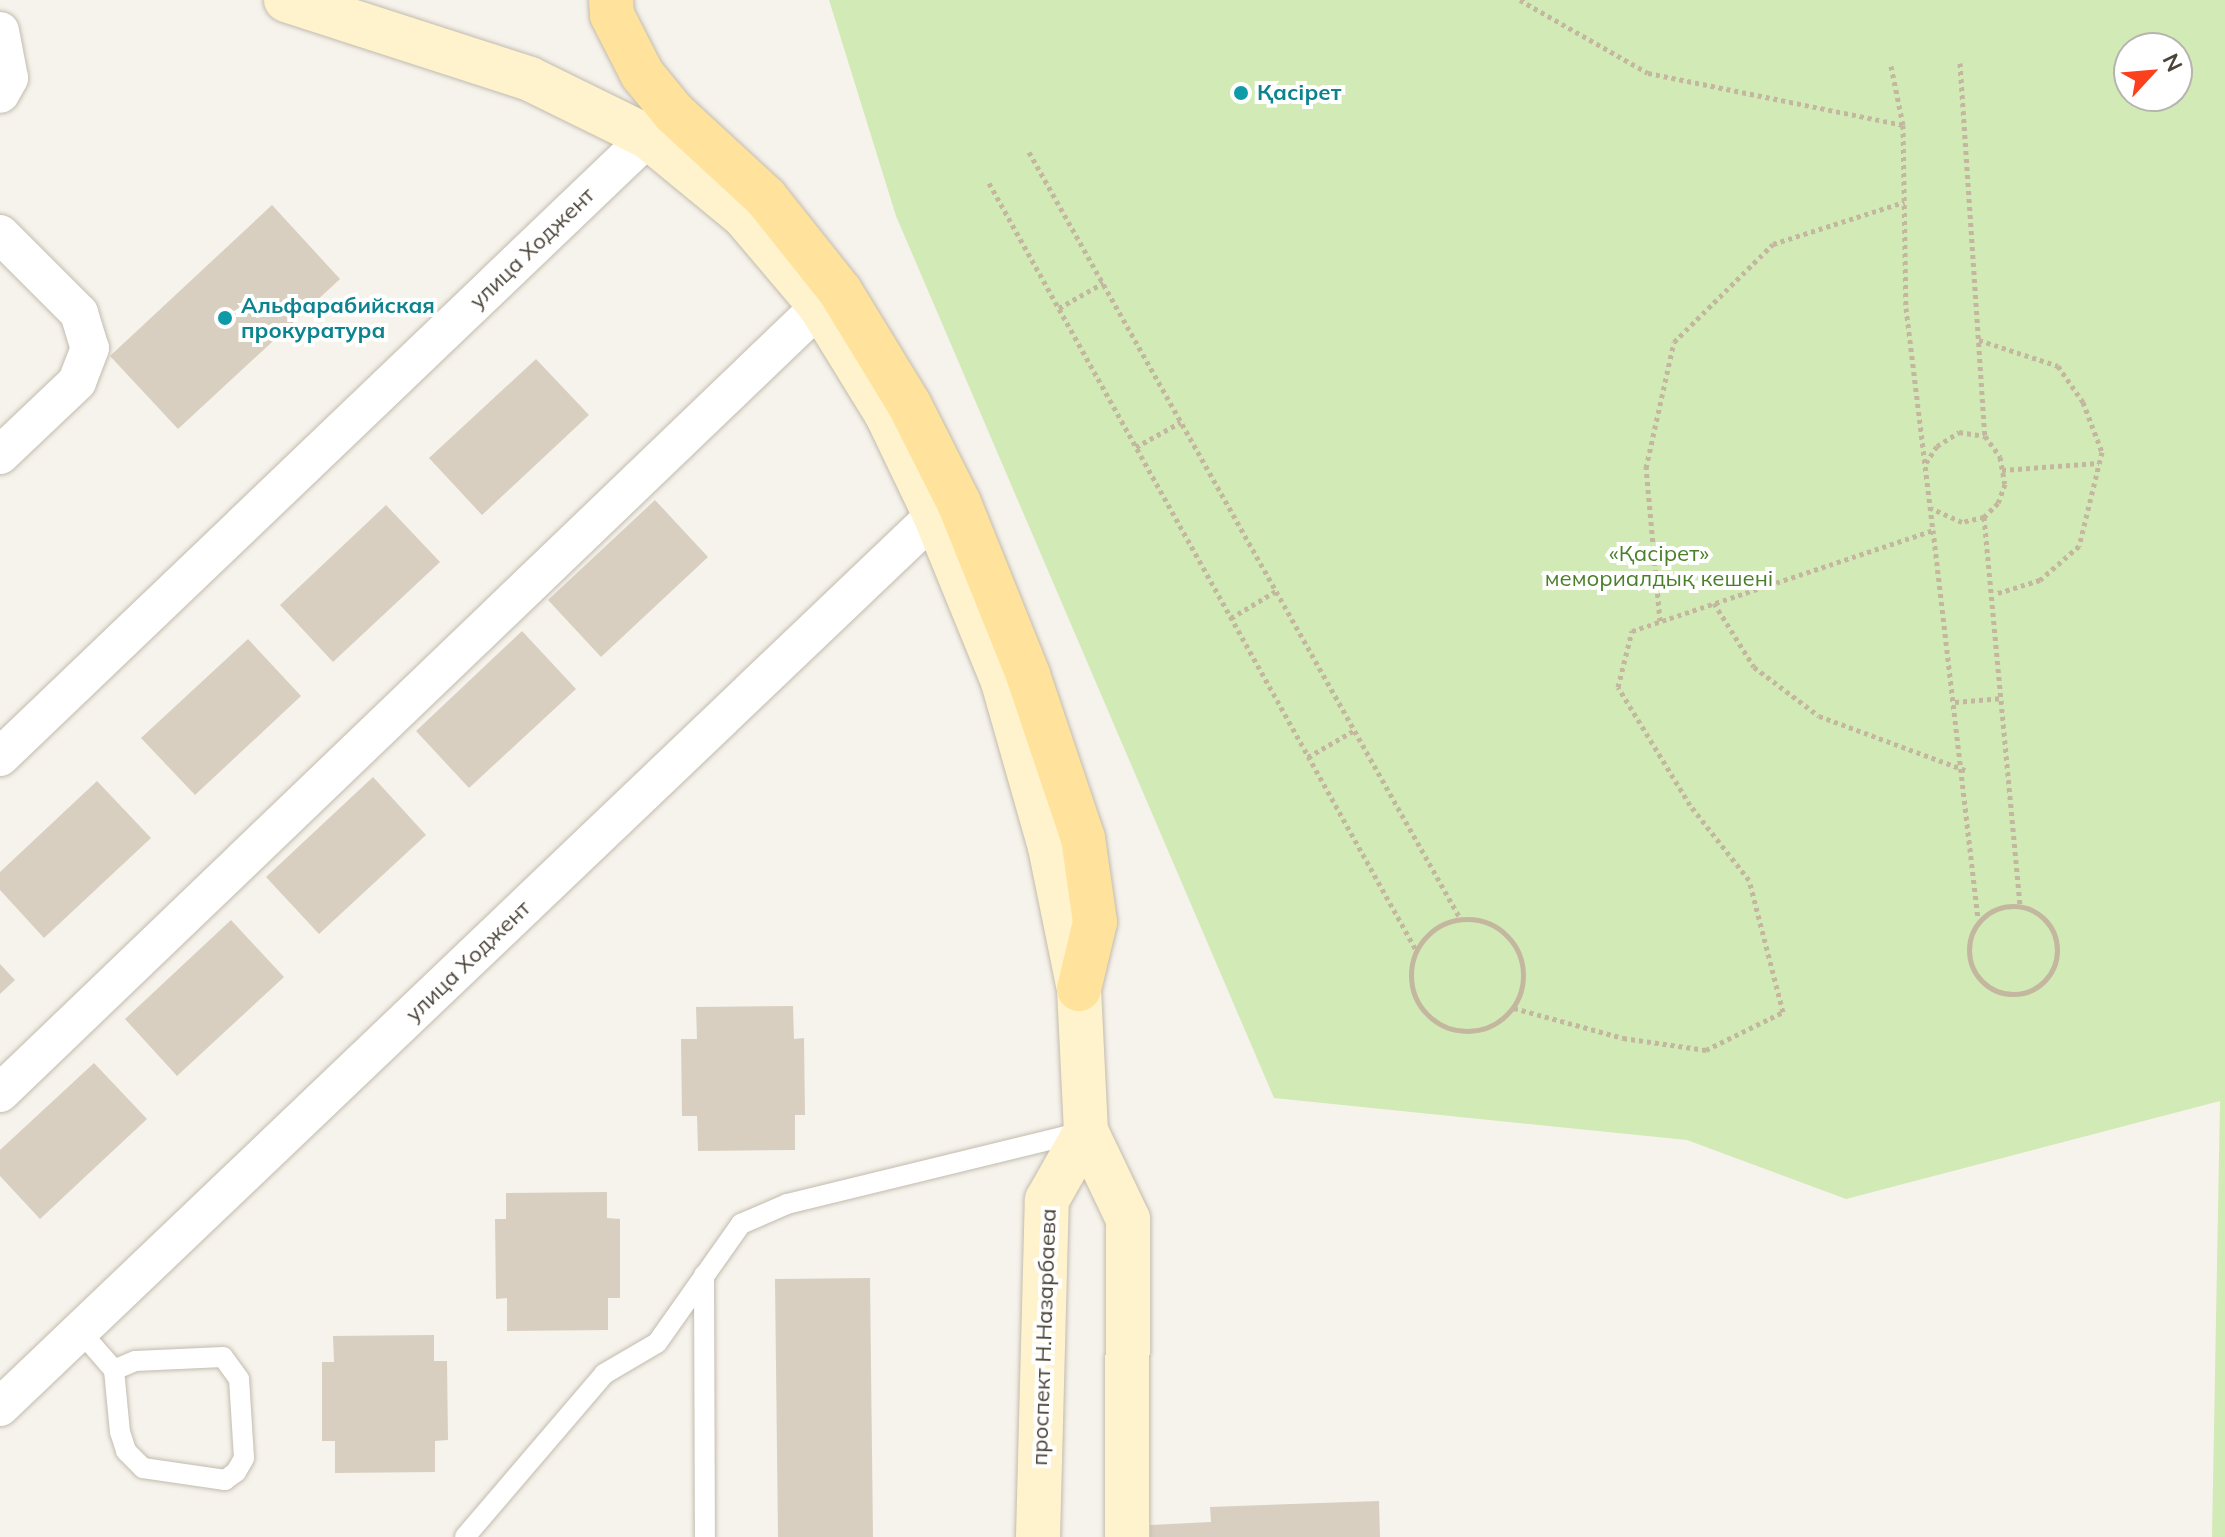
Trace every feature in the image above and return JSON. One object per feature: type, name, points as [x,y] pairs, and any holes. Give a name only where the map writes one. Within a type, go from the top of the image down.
[{"type":"main road","points":[[286,0],[530,79],[648,137],[744,216],[820,306],[887,415],[935,515],[1003,682],[1050,847],[1079,989],[1086,1131],[1128,1219],[1127,1537]]},
{"type":"main road","points":[[611,0],[612,15],[642,74],[674,113],[766,198],[840,291],[909,404],[959,503],[1028,675],[1083,838],[1095,922],[1079,989]]},
{"type":"main road","name":"проспект Н.Назарбаева","points":[[1038,1537],[1047,1200],[1086,1131]]},
{"type":"street","points":[[0,33],[9,78],[0,94]]},
{"type":"street","name":"улица Ходжент","points":[[0,757],[648,137]]},
{"type":"street","points":[[0,234],[79,313],[90,348],[77,382],[0,455]]},
{"type":"street","points":[[0,1093],[820,306]]},
{"type":"street","name":"улица Ходжент","points":[[0,1407],[935,515]]},
{"type":"lane","points":[[465,1537],[604,1374],[657,1343],[741,1224],[787,1204],[1086,1131]]},
{"type":"lane","points":[[704,1275],[705,1537]]},
{"type":"lane","points":[[80,1331],[114,1370],[120,1432],[126,1451],[143,1468],[225,1480],[236,1472],[244,1458],[239,1379],[223,1357],[135,1361],[114,1370]]},
{"type":"path","points":[[1520,0],[1648,73],[1903,125]]},
{"type":"path","points":[[1931,508],[1962,522],[1984,517],[1998,503],[2005,484],[2002,470],[1985,436],[1960,63]]},
{"type":"path","points":[[1891,66],[1903,125],[1906,308],[1965,770],[1978,919],[1966,952],[1982,984],[2016,996],[2048,980],[2059,947],[2044,915],[2010,903],[1978,919]]},
{"type":"path","points":[[1029,152],[1460,918]]},
{"type":"path","points":[[989,183],[1416,950]]},
{"type":"path","points":[[1660,621],[1646,468],[1674,342],[1773,244],[1904,202]]},
{"type":"path","points":[[1059,308],[1103,283]]},
{"type":"path","points":[[1979,340],[2058,366],[2083,402],[2102,452],[2079,546],[2040,580],[1995,594]]},
{"type":"path","points":[[1136,447],[1181,422]]},
{"type":"path","points":[[1925,464],[1937,446],[1959,432],[1985,436]]},
{"type":"path","points":[[2002,470],[2099,463]]},
{"type":"path","points":[[1984,517],[1995,594],[2020,907]]},
{"type":"path","points":[[1514,1008],[1623,1038],[1706,1050],[1783,1012],[1749,880],[1690,805],[1618,687],[1632,631],[1933,530]]},
{"type":"path","points":[[1231,618],[1276,591]]},
{"type":"path","points":[[1714,603],[1754,667],[1819,716],[1965,770]]},
{"type":"path","points":[[1955,702],[2003,698]]},
{"type":"path","points":[[1308,757],[1355,730]]},
{"type":"path","points":[[1460,918],[1496,926],[1520,954],[1524,973],[1514,1008],[1501,1021],[1475,1031],[1448,1028],[1432,1019],[1412,987],[1416,950],[1427,935],[1460,918]]},
{"type":"green space","name":"«Қасірет» мемориалдық кешені","points":[[829,0],[2225,0],[2225,1537],[2212,1537],[2220,1101],[1846,1199],[1687,1140],[1274,1098],[896,216]]},
{"type":"building","name":"Альфарабийская прокуратура","points":[[272,205],[340,279],[178,429],[110,356]]},
{"type":"building","points":[[536,359],[589,415],[482,515],[429,458]]},
{"type":"building","points":[[655,500],[708,557],[601,657],[548,600]]},
{"type":"building","points":[[386,505],[440,562],[333,662],[280,605]]},
{"type":"building","points":[[522,631],[576,689],[469,788],[416,731]]},
{"type":"building","points":[[248,639],[301,696],[195,795],[141,738]]},
{"type":"building","points":[[373,777],[426,835],[319,934],[266,877]]},
{"type":"building","points":[[97,781],[151,838],[44,938],[0,890],[0,872]]},
{"type":"building","points":[[231,920],[284,977],[177,1076],[125,1019]]},
{"type":"building","points":[[0,964],[15,980],[0,994]]},
{"type":"building","points":[[793,1006],[794,1039],[804,1038],[805,1115],[795,1115],[795,1150],[698,1151],[697,1116],[682,1116],[681,1039],[697,1039],[696,1007]]},
{"type":"building","points":[[94,1063],[147,1119],[40,1219],[0,1176],[0,1150]]},
{"type":"building","points":[[607,1192],[607,1218],[620,1219],[620,1298],[608,1298],[608,1330],[507,1331],[507,1298],[496,1299],[495,1219],[506,1219],[506,1193]]},
{"type":"building","points":[[870,1278],[873,1537],[778,1537],[775,1279]]},
{"type":"building","points":[[434,1335],[434,1361],[447,1361],[448,1440],[435,1441],[435,1472],[335,1473],[335,1441],[322,1441],[322,1362],[334,1362],[333,1336]]},
{"type":"building","points":[[1379,1501],[1380,1537],[1150,1537],[1150,1525],[1211,1522],[1210,1507]]},
{"type":"place","name":"Қасірет","points":[[1241,93]]},
{"type":"place","name":"Альфарабийская прокуратура","points":[[225,318]]}]
